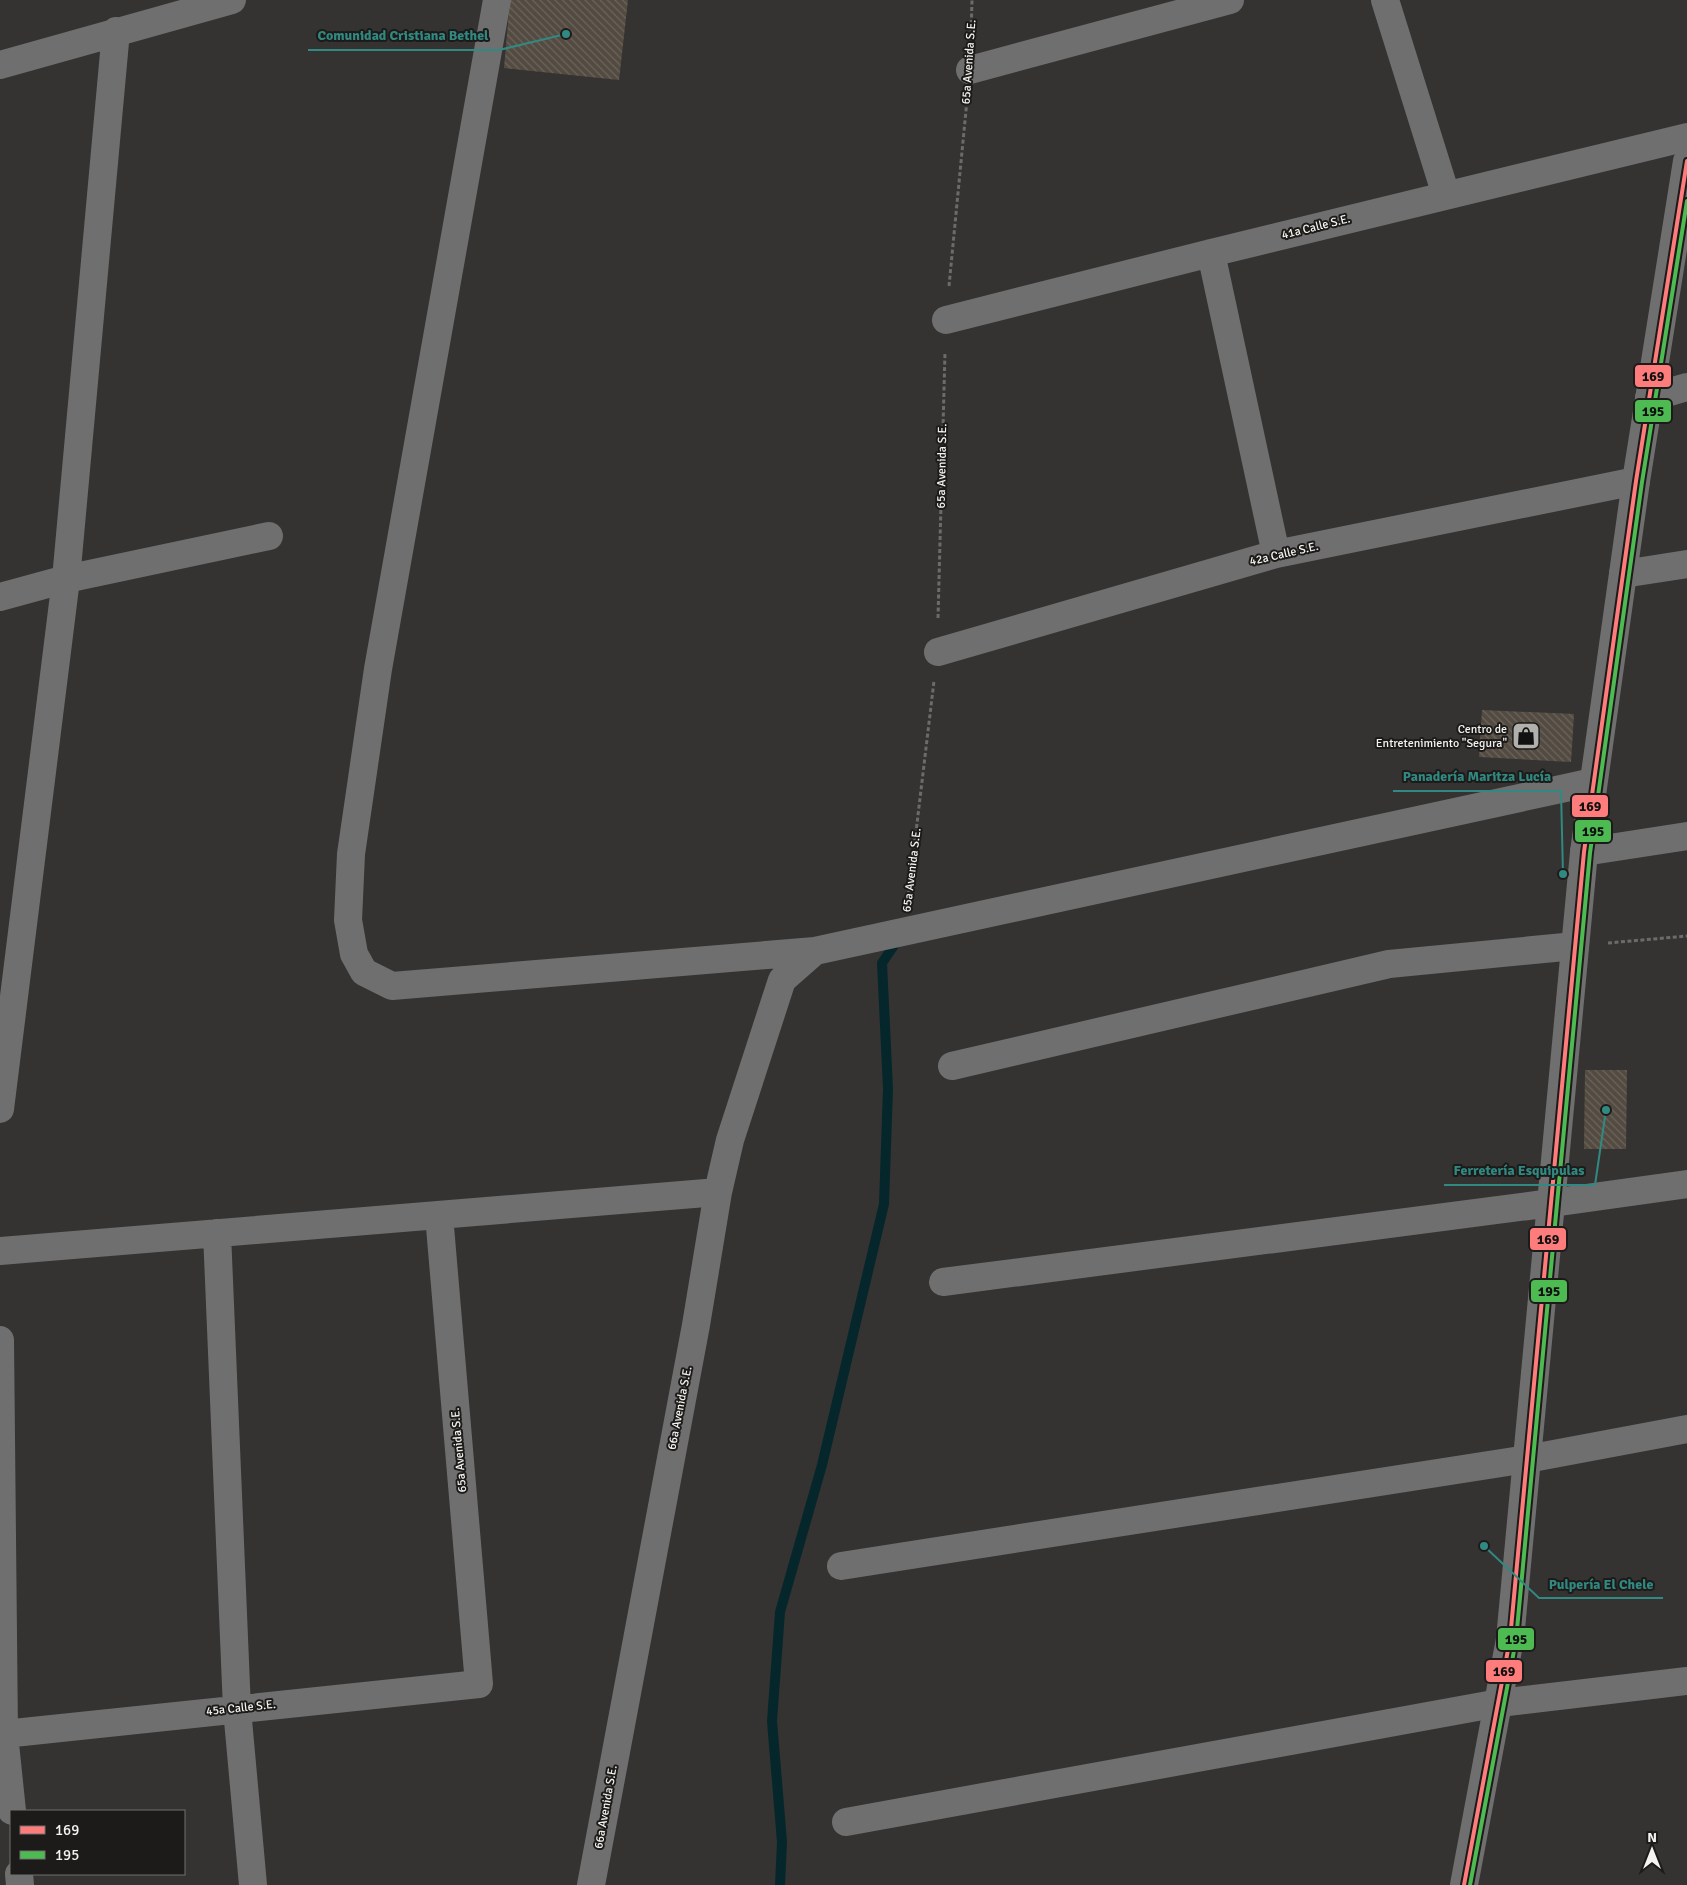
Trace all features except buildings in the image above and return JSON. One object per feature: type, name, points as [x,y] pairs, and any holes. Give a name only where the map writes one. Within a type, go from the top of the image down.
[{"type":"street","points":[[0,64],[232,0]]},
{"type":"street","points":[[497,0],[377,679],[351,854],[348,920],[354,954],[364,972],[392,986],[815,951],[1593,782]]},
{"type":"street","points":[[970,70],[1230,0]]},
{"type":"street","points":[[1385,0],[1446,195]]},
{"type":"street","points":[[0,1108],[66,579],[116,31]]},
{"type":"street","name":"41a Calle S.E.","points":[[946,320],[1211,252],[1687,137]]},
{"type":"street","points":[[1464,1885],[1510,1639],[1584,852],[1636,481],[1687,161]]},
{"type":"street","points":[[1211,252],[1276,554]]},
{"type":"street","points":[[1649,398],[1687,387]]},
{"type":"street","name":"42a Calle S.E.","points":[[938,652],[1276,554],[1636,481]]},
{"type":"street","points":[[0,597],[66,579],[270,536]]},
{"type":"street","points":[[1623,574],[1687,564]]},
{"type":"street","points":[[1584,852],[1687,836]]},
{"type":"street","points":[[952,1066],[1389,964],[1575,946]]},
{"type":"street","name":"66a Avenida S.E.","points":[[591,1885],[696,1325],[718,1192],[730,1140],[782,980],[815,951]]},
{"type":"street","points":[[943,1282],[1687,1184]]},
{"type":"street","points":[[0,1252],[718,1192]]},
{"type":"street","name":"65a Avenida S.E.","points":[[439,1215],[479,1684]]},
{"type":"street","points":[[217,1233],[237,1709],[254,1885]]},
{"type":"street","points":[[0,1340],[4,1734],[12,1810]]},
{"type":"street","points":[[841,1566],[1527,1459],[1687,1429]]},
{"type":"street","points":[[846,1822],[1498,1703],[1687,1681]]},
{"type":"street","name":"45a Calle S.E.","points":[[4,1734],[479,1684]]},
{"type":"path","name":"65a Avenida S.E.","points":[[904,932],[938,652],[946,320],[970,70],[972,0]]},
{"type":"path","points":[[1575,946],[1687,936]]},
{"type":"waterway","points":[[780,1885],[782,1842],[772,1721],[780,1612],[822,1465],[884,1204],[888,1089],[882,963],[899,938]]},
{"type":"transit line","name":"169","points":[[1464,1885],[1510,1639],[1584,852],[1636,481],[1687,161]]},
{"type":"transit line","name":"195","points":[[1470,1885],[1516,1640],[1590,853],[1642,482],[1687,201]]},
{"type":"place","name":"Comunidad Cristiana Bethel","points":[[566,34]]},
{"type":"place","name":"Centro de Entretenimiento \"Segura\"","points":[[1526,736]]},
{"type":"place","name":"Panadería Maritza Lucía","points":[[1563,874]]},
{"type":"place","name":"Ferretería Esquipulas","points":[[1606,1110]]},
{"type":"place","name":"Pulpería El Chele","points":[[1484,1546]]}]
